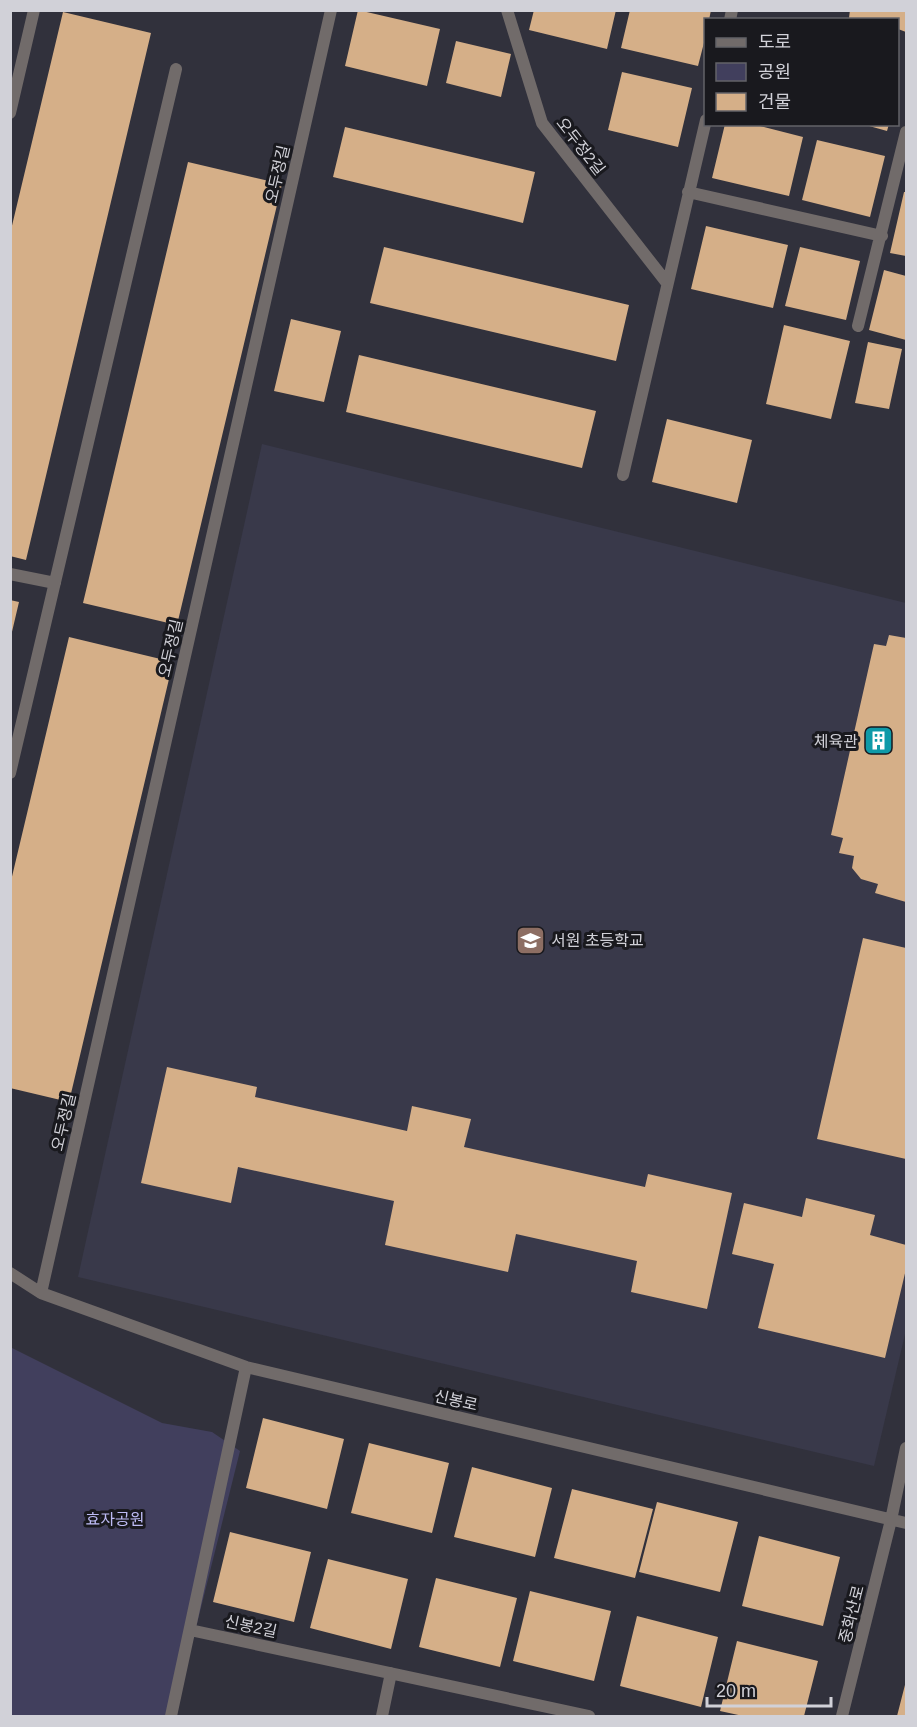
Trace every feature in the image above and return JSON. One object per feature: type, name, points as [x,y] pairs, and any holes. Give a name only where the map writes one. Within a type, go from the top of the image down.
[{"type":"street","points":[[10,113],[34,10]]},
{"type":"street","name":"오두정길","points":[[41,1293],[331,10]]},
{"type":"street","name":"오두정2길","points":[[507,10],[542,123],[667,283]]},
{"type":"street","points":[[10,773],[176,69]]},
{"type":"street","points":[[623,475],[704,124]]},
{"type":"street","points":[[858,326],[906,132]]},
{"type":"street","points":[[688,192],[882,236]]},
{"type":"street","points":[[10,574],[55,583]]},
{"type":"street","name":"신봉로","points":[[10,1273],[41,1293],[246,1367],[906,1523]]},
{"type":"street","points":[[171,1716],[246,1367]]},
{"type":"street","name":"중화산로","points":[[842,1716],[891,1520],[906,1448]]},
{"type":"street","name":"신봉2길","points":[[190,1629],[589,1716]]},
{"type":"street","points":[[382,1716],[391,1673]]},
{"type":"shaded area","name":"서원 초등학교","points":[[262,444],[906,603],[906,1330],[874,1466],[78,1277]]},
{"type":"green space","name":"효자공원","points":[[10,1347],[162,1423],[212,1432],[240,1451],[174,1716],[11,1716]]},
{"type":"building","points":[[358,10],[440,29],[427,86],[345,66]]},
{"type":"building","points":[[534,10],[616,10],[607,49],[529,30]]},
{"type":"building","points":[[630,10],[711,10],[709,18],[704,18],[704,43],[698,66],[621,48]]},
{"type":"building","points":[[850,10],[906,10],[906,32],[899,29],[899,18],[849,18]]},
{"type":"building","points":[[63,12],[151,33],[26,560],[10,556],[10,234]]},
{"type":"building","points":[[456,41],[511,54],[501,97],[446,83]]},
{"type":"building","points":[[622,72],[692,88],[678,147],[608,130]]},
{"type":"building","points":[[725,126],[760,126],[803,137],[789,196],[712,178]]},
{"type":"building","points":[[869,126],[888,126],[887,131]]},
{"type":"building","points":[[345,127],[535,172],[523,223],[333,177]]},
{"type":"building","points":[[817,140],[885,156],[870,217],[802,200]]},
{"type":"building","points":[[188,162],[282,184],[177,625],[83,603]]},
{"type":"building","points":[[904,192],[906,192],[906,256],[890,253]]},
{"type":"building","points":[[706,226],[788,245],[773,308],[691,289]]},
{"type":"building","points":[[384,247],[629,305],[616,361],[370,303]]},
{"type":"building","points":[[800,247],[860,261],[846,320],[785,306]]},
{"type":"building","points":[[884,270],[906,276],[906,340],[869,330]]},
{"type":"building","points":[[291,319],[341,331],[324,402],[274,391]]},
{"type":"building","points":[[784,325],[850,341],[831,419],[766,404]]},
{"type":"building","points":[[868,342],[902,349],[889,409],[855,403]]},
{"type":"building","points":[[359,355],[596,411],[582,468],[346,412]]},
{"type":"building","points":[[667,419],[752,440],[737,503],[652,482]]},
{"type":"building","points":[[10,600],[19,602],[11,636],[10,636]]},
{"type":"building","name":"체육관","points":[[889,635],[906,638],[906,902],[875,893],[878,884],[861,879],[852,868],[854,856],[839,853],[843,838],[831,835],[874,644],[886,646]]},
{"type":"building","points":[[69,637],[173,662],[69,1102],[10,1088],[10,885]]},
{"type":"building","points":[[863,938],[906,948],[906,1159],[817,1139]]},
{"type":"building","points":[[167,1067],[257,1087],[255,1097],[407,1131],[412,1106],[471,1119],[464,1147],[645,1187],[648,1174],[732,1193],[707,1309],[631,1292],[637,1261],[516,1234],[508,1272],[385,1245],[394,1201],[238,1167],[231,1203],[141,1183]]},
{"type":"building","points":[[806,1198],[875,1215],[870,1235],[906,1245],[906,1269],[885,1358],[758,1328],[774,1264],[732,1254],[744,1203],[802,1217]]},
{"type":"building","points":[[263,1418],[344,1439],[327,1509],[246,1488]]},
{"type":"building","points":[[369,1443],[449,1463],[432,1533],[351,1513]]},
{"type":"building","points":[[472,1467],[552,1488],[535,1557],[454,1537]]},
{"type":"building","points":[[572,1489],[653,1509],[635,1578],[554,1558]]},
{"type":"building","points":[[657,1502],[738,1522],[720,1592],[639,1572]]},
{"type":"building","points":[[230,1532],[311,1552],[294,1622],[213,1602]]},
{"type":"building","points":[[759,1536],[840,1557],[823,1626],[742,1606]]},
{"type":"building","points":[[328,1559],[408,1579],[391,1649],[310,1628]]},
{"type":"building","points":[[436,1578],[517,1598],[500,1667],[419,1647]]},
{"type":"building","points":[[530,1591],[611,1611],[594,1681],[513,1661]]},
{"type":"building","points":[[637,1616],[718,1637],[701,1707],[620,1686]]},
{"type":"building","points":[[737,1641],[818,1661],[804,1716],[743,1716],[720,1711]]},
{"type":"building","points":[[906,1681],[906,1716],[897,1716]]},
{"type":"place","name":"체육관","points":[[879,741]]},
{"type":"place","name":"서원 초등학교","points":[[530,940]]}]
